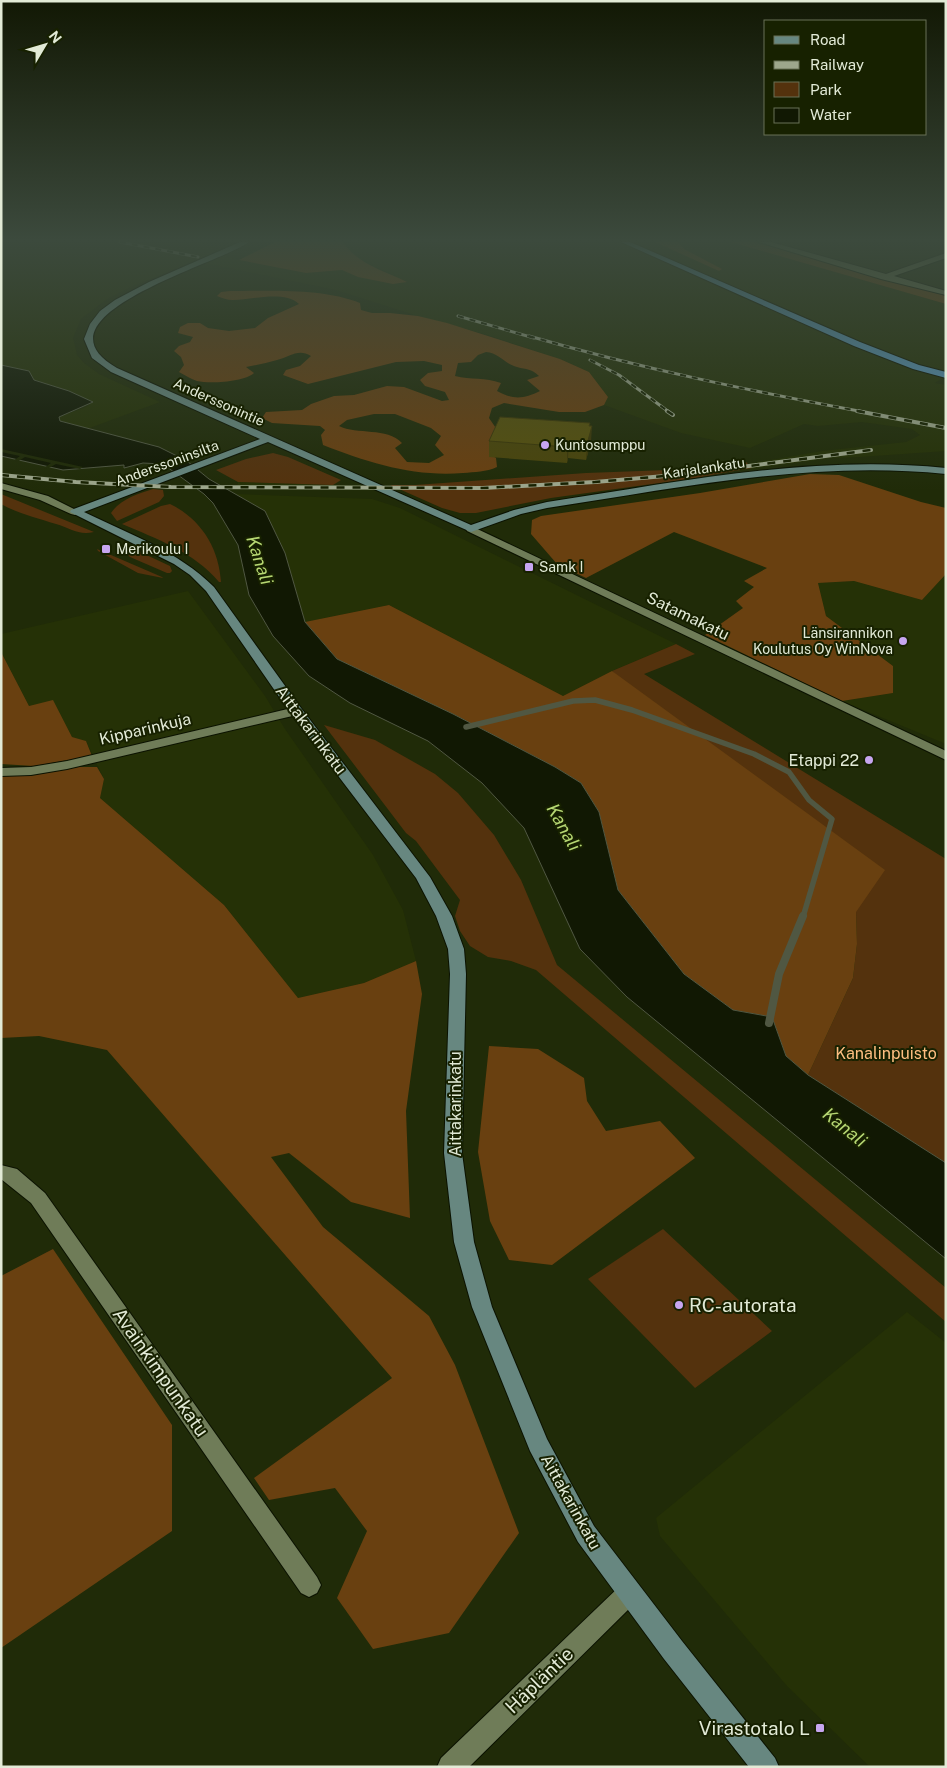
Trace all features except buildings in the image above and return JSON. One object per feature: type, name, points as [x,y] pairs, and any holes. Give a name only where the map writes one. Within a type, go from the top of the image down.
[{"type":"highway","points":[[812,325],[916,367],[946,375]]},
{"type":"main road","name":"Anderssonintie","points":[[93,325],[89,337],[93,353],[114,370],[471,529]]},
{"type":"main road","name":"Anderssoninsilta","points":[[75,512],[268,439]]},
{"type":"main road","name":"Karjalankatu","points":[[471,529],[518,512],[546,505],[770,472],[861,465],[946,471]]},
{"type":"main road","name":"Aittakarinkatu","points":[[75,512],[162,554],[194,573],[210,589],[296,711],[423,877],[444,916],[456,949],[453,1153],[464,1242],[482,1307],[538,1444],[586,1534],[628,1593],[766,1767]]},
{"type":"street","points":[[1,486],[44,498],[75,512]]},
{"type":"street","name":"Satamakatu","points":[[471,529],[676,629],[946,756]]},
{"type":"street","name":"Kipparinkuja","points":[[1,772],[32,771],[76,763],[296,711]]},
{"type":"street","name":"Avainkimpunkatu","points":[[1,1172],[10,1174],[38,1198],[309,1585]]},
{"type":"street","name":"Häpläntie","points":[[450,1767],[628,1593]]},
{"type":"shaded area","points":[[1,325],[79,325],[73,338],[77,355],[84,363],[99,374],[160,402],[87,429],[60,421],[59,417],[86,407],[92,402],[69,391],[34,380],[28,371],[1,365]]},
{"type":"shaded area","points":[[185,325],[202,325],[208,328],[229,331],[255,328],[260,325],[452,325],[560,359],[589,372],[608,397],[604,405],[585,412],[559,412],[504,403],[492,408],[489,418],[500,434],[491,455],[496,458],[497,467],[480,472],[445,474],[409,471],[357,458],[323,445],[321,435],[325,430],[320,426],[272,423],[262,418],[266,412],[302,410],[311,404],[334,396],[354,395],[387,386],[404,387],[442,401],[449,400],[445,392],[425,386],[420,380],[428,373],[442,371],[442,365],[424,361],[396,362],[308,384],[283,375],[286,370],[300,366],[311,356],[298,353],[246,367],[254,373],[235,380],[203,382],[179,372],[184,365],[181,357],[174,351],[179,346],[190,342],[193,337],[178,333],[180,327]],"holes":[[[486,352],[513,366],[536,373],[539,376],[527,380],[540,391],[529,396],[513,397],[497,391],[501,383],[455,376],[458,363],[471,362],[478,355]],[[374,414],[395,414],[431,428],[441,436],[435,445],[444,455],[429,463],[407,462],[395,448],[402,443],[396,438],[380,433],[346,429],[339,426],[347,420]]]},
{"type":"shaded area","points":[[449,325],[946,325],[946,376],[935,383],[946,385],[946,451],[831,458],[689,477],[401,490],[237,489],[238,482],[410,487],[472,486],[742,465],[822,451],[906,442],[920,435],[912,429],[862,422],[818,426],[804,424],[750,448],[681,433],[604,405],[608,397],[589,372],[560,359]]},
{"type":"shaded area","points":[[810,474],[839,475],[921,502],[946,508],[946,574],[922,600],[854,581],[818,583],[826,616],[893,666],[893,693],[842,701],[705,635],[743,608],[736,601],[754,587],[744,581],[767,568],[674,532],[586,578],[557,564],[531,534],[532,520],[541,516],[700,493]]},
{"type":"shaded area","points":[[235,494],[372,499],[400,508],[676,644],[612,671],[563,696],[389,605],[305,622],[285,553],[265,511]]},
{"type":"shaded area","name":"Länsirannikon Koulutus Oy WinNova","points":[[946,574],[946,744],[842,701],[893,693],[893,666],[826,616],[818,583],[854,581],[922,600]]},
{"type":"shaded area","points":[[188,591],[265,696],[285,729],[373,855],[403,910],[416,961],[364,983],[298,998],[224,905],[100,798],[104,779],[86,741],[72,737],[53,701],[29,706],[1,652],[1,634]]},
{"type":"shaded area","points":[[389,605],[563,696],[612,671],[885,870],[856,912],[857,944],[853,978],[808,1075],[786,1056],[772,1017],[733,1010],[684,974],[618,890],[599,812],[581,783],[555,767],[453,714],[337,659],[305,622]]},
{"type":"shaded area","points":[[1,652],[29,706],[53,700],[72,737],[86,741],[92,756],[34,766],[1,764]]},
{"type":"shaded area","points":[[78,767],[97,767],[104,779],[100,798],[224,905],[298,998],[364,983],[416,961],[422,994],[406,1111],[410,1218],[351,1202],[289,1153],[271,1157],[323,1227],[429,1316],[455,1365],[519,1533],[449,1633],[373,1649],[337,1598],[367,1531],[335,1488],[269,1500],[254,1478],[392,1378],[107,1050],[39,1036],[1,1038],[1,776],[28,776]]},
{"type":"shaded area","points":[[489,1046],[538,1049],[584,1078],[587,1101],[606,1131],[660,1121],[695,1158],[552,1265],[509,1260],[490,1221],[478,1152]]},
{"type":"shaded area","points":[[53,1249],[172,1425],[172,1531],[1,1648],[1,1276]]},
{"type":"shaded area","points":[[907,1312],[946,1343],[946,1767],[870,1767],[787,1686],[660,1536],[656,1518]]},
{"type":"green space","points":[[273,453],[288,457],[341,480],[333,485],[238,482],[216,470],[246,459]]},
{"type":"green space","points":[[746,462],[752,468],[551,498],[476,513],[460,513],[442,508],[390,485],[668,470]]},
{"type":"green space","points":[[153,489],[163,490],[164,496],[159,502],[117,521],[111,513],[124,501]]},
{"type":"green space","points":[[1,494],[94,532],[79,532],[28,516],[1,504]]},
{"type":"green space","points":[[170,504],[191,518],[206,536],[217,558],[221,582],[187,554],[122,524],[161,506]]},
{"type":"green space","points":[[97,549],[162,577],[163,578],[138,573]]},
{"type":"green space","points":[[125,552],[140,552],[170,566],[172,571],[167,573],[130,557]]},
{"type":"green space","name":"Kanalinpuisto","points":[[676,644],[695,654],[644,674],[946,859],[946,1163],[808,1075],[853,978],[857,944],[856,912],[612,671]]},
{"type":"green space","points":[[324,725],[375,740],[435,774],[458,793],[494,835],[521,880],[557,965],[946,1288],[946,1322],[536,970],[511,961],[488,957],[470,946],[460,931],[455,916],[460,900],[416,841],[406,833]]},
{"type":"green space","name":"RC-autorata","points":[[663,1229],[772,1331],[695,1388],[588,1279]]},
{"type":"water","name":"Kanali","points":[[1,365],[29,371],[34,380],[69,391],[93,402],[59,417],[60,421],[159,447],[187,461],[209,479],[265,511],[285,553],[305,622],[337,659],[453,714],[555,767],[581,783],[599,812],[618,890],[684,974],[733,1010],[772,1017],[786,1056],[808,1075],[946,1163],[946,1259],[627,997],[580,949],[524,828],[482,783],[428,741],[350,703],[309,676],[273,636],[249,595],[238,545],[213,503],[204,494],[163,464],[143,463],[124,468],[124,465],[63,470],[1,456]]},
{"type":"pier","points":[[1,449],[83,467],[80,469],[56,464],[47,469],[44,468],[51,463],[25,457],[17,462],[13,461],[20,456],[1,452]]},
{"type":"waterway","points":[[466,727],[573,701],[595,700],[632,710],[754,754],[789,772],[809,800],[832,819],[803,917]]},
{"type":"waterway","points":[[769,1023],[779,974],[803,916]]},
{"type":"railway","points":[[487,325],[534,338]]},
{"type":"railway","points":[[529,336],[570,348],[695,378],[864,412]]},
{"type":"railway","points":[[590,360],[619,375],[669,412]]},
{"type":"railway","points":[[667,411],[673,415]]},
{"type":"railway","points":[[857,411],[946,428]]},
{"type":"railway","points":[[1,475],[76,482],[171,487],[483,488],[595,482],[688,474],[871,450]]},
{"type":"place","name":"Kuntosumppu","points":[[545,445]]},
{"type":"place","name":"Merikoulu I","points":[[106,549]]},
{"type":"place","name":"Samk I","points":[[529,567]]},
{"type":"place","name":"Länsirannikon Koulutus Oy WinNova","points":[[903,641]]},
{"type":"place","name":"Etappi 22","points":[[869,760]]},
{"type":"place","name":"RC-autorata","points":[[679,1305]]},
{"type":"place","name":"Virastotalo L","points":[[820,1728]]}]
